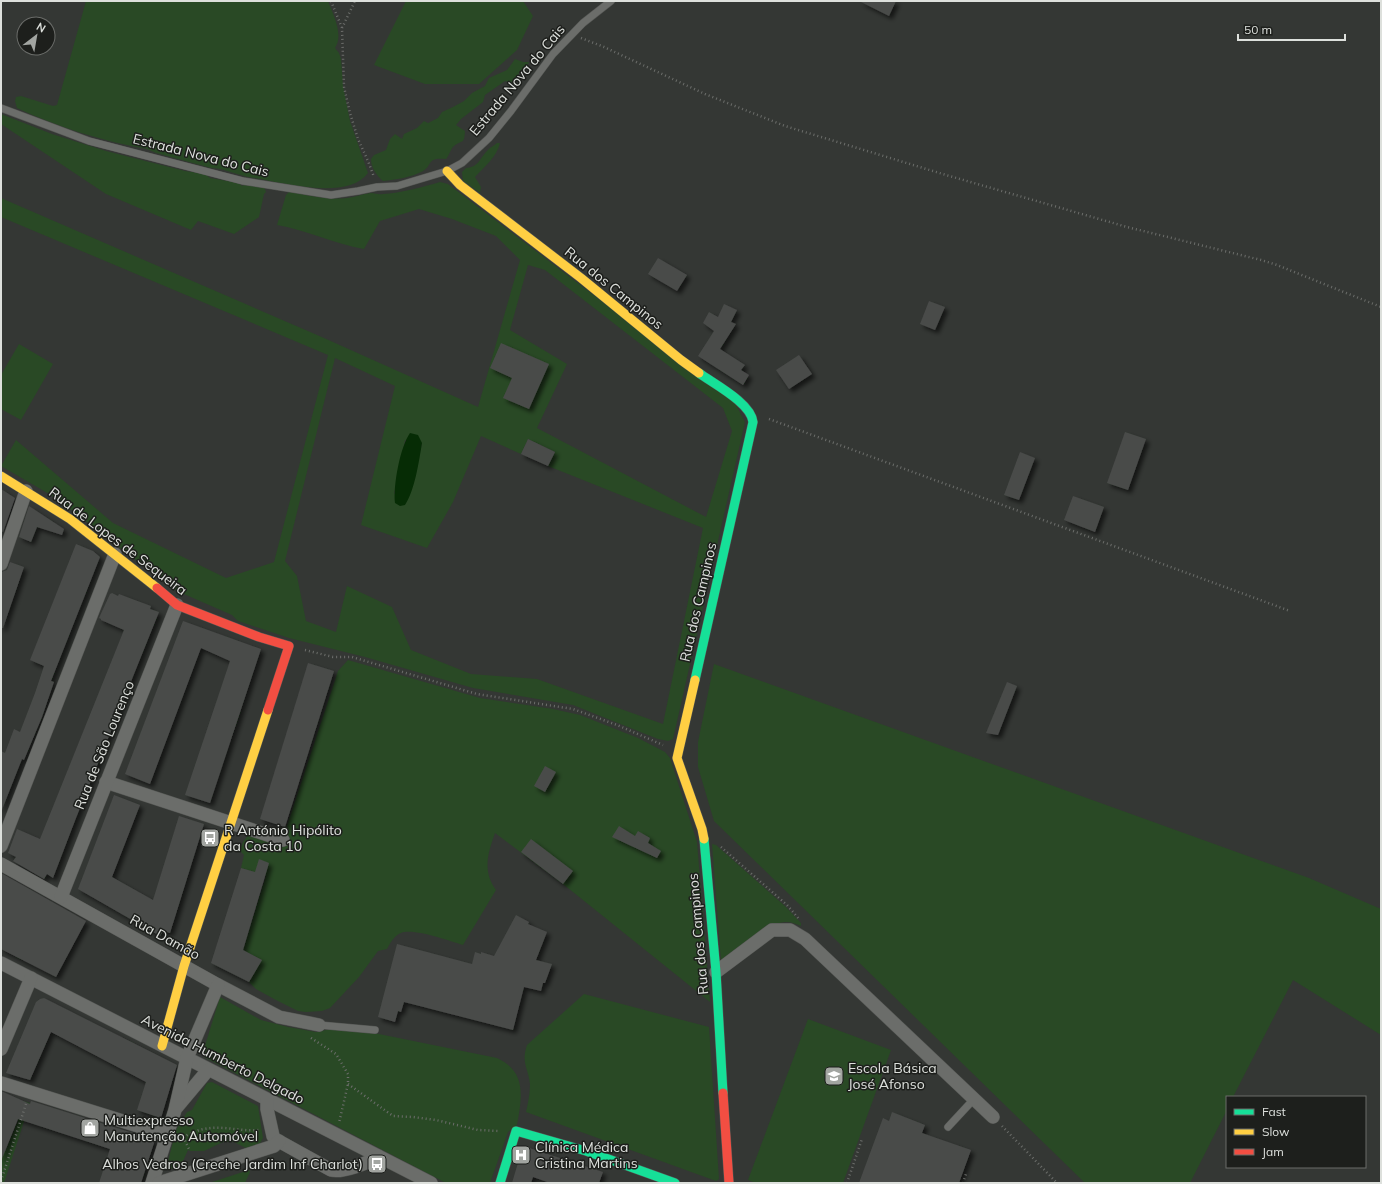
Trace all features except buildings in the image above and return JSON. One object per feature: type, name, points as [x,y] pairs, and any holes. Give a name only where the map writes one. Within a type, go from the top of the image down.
[{"type":"street","name":"Rua dos Campinos","points":[[447,171],[460,185],[581,278],[681,360],[725,390],[752,412],[753,421],[677,758],[702,829],[704,841],[716,972],[729,1183]]},
{"type":"street","name":"Rua de Lopes de Sequeira","points":[[1,476],[70,519],[148,580],[177,605],[259,637],[289,646]]},
{"type":"street","points":[[1,564],[26,491]]},
{"type":"street","points":[[1,846],[115,554]]},
{"type":"street","name":"Rua de São Lourenço","points":[[61,897],[177,605]]},
{"type":"street","points":[[162,1046],[184,966],[289,646]]},
{"type":"street","points":[[106,782],[283,840]]},
{"type":"street","name":"Rua Damão","points":[[1,864],[278,1017],[319,1025]]},
{"type":"street","points":[[716,972],[772,930],[790,930],[805,939],[993,1117]]},
{"type":"street","name":"Avenida Humberto Delgado","points":[[1,963],[431,1183]]},
{"type":"street","points":[[1,1049],[31,978]]},
{"type":"street","points":[[152,1183],[175,1110],[187,1058],[218,985]]},
{"type":"street","points":[[175,1110],[208,1070]]},
{"type":"street","points":[[1,1083],[167,1135]]},
{"type":"street","points":[[268,1100],[268,1109],[274,1136],[279,1141],[335,1171],[368,1161],[378,1156]]},
{"type":"street","points":[[500,1183],[516,1131],[586,1151],[674,1183]]},
{"type":"street","points":[[159,1183],[274,1146],[279,1141]]},
{"type":"lane","name":"Estrada Nova do Cais","points":[[1,108],[89,141],[243,181],[332,195],[377,187],[397,186],[447,171],[462,163],[489,138],[553,54],[583,23],[611,1]]},
{"type":"lane","points":[[319,1025],[375,1030]]},
{"type":"lane","points":[[948,1127],[974,1099]]},
{"type":"path","points":[[332,1],[342,28],[344,87],[358,139],[368,161],[377,187]]},
{"type":"path","points":[[342,28],[354,1]]},
{"type":"path","points":[[573,33],[578,37],[604,47],[705,94],[785,126],[946,175],[1127,227],[1261,260],[1381,307]]},
{"type":"path","points":[[752,412],[1290,611]]},
{"type":"path","points":[[289,646],[333,657],[352,657],[477,694],[573,709],[617,725],[678,751]]},
{"type":"path","points":[[719,845],[787,905],[801,921]]},
{"type":"path","points":[[307,1036],[336,1054],[348,1074],[348,1084],[336,1135]]},
{"type":"path","points":[[348,1084],[393,1116],[436,1120],[478,1130],[516,1131]]},
{"type":"path","points":[[1,1181],[28,1099]]},
{"type":"path","points":[[993,1117],[1057,1183]]},
{"type":"path","points":[[183,1137],[204,1129],[232,1128],[251,1131],[264,1129]]},
{"type":"path","points":[[181,1133],[190,1151]]},
{"type":"path","points":[[847,1183],[862,1139]]},
{"type":"path","points":[[963,1183],[966,1174]]},
{"type":"shaded area","points":[[86,1],[328,1],[337,24],[338,37],[335,48],[341,59],[343,86],[350,121],[368,173],[359,181],[348,186],[320,188],[290,185],[211,168],[156,153],[147,149],[97,138],[48,121],[17,108],[15,101],[16,97],[21,96],[53,106],[57,105]]},
{"type":"shaded area","points":[[406,1],[523,1],[533,16],[517,50],[479,84],[425,84],[374,65]]},
{"type":"shaded area","points":[[515,59],[523,62],[529,62],[526,69],[519,72],[518,80],[512,83],[505,81],[485,95],[483,102],[461,119],[456,125],[465,131],[464,138],[453,147],[446,159],[435,159],[426,169],[409,177],[383,181],[378,176],[374,171],[371,159],[374,155],[386,150],[390,139],[395,134],[402,139],[404,134],[417,128],[424,121],[428,123],[438,118],[442,112],[464,101],[472,93],[485,86],[489,78],[507,70]]},
{"type":"shaded area","points":[[1,114],[52,134],[106,151],[185,171],[205,174],[210,178],[239,183],[242,186],[264,187],[266,192],[264,194],[259,217],[234,234],[198,221],[191,230],[106,194],[1,124]]},
{"type":"shaded area","points":[[497,143],[500,143],[496,153],[490,162],[475,177],[481,187],[480,193],[463,181],[462,172],[466,168],[474,166],[488,150]]},
{"type":"shaded area","points":[[440,182],[448,184],[735,403],[745,422],[673,739],[668,741],[658,739],[573,705],[473,688],[365,657],[289,638],[238,621],[232,615],[177,591],[56,498],[1,466],[16,440],[113,523],[226,578],[274,562],[328,355],[1,217],[1,198],[324,338],[478,407],[520,260],[496,236],[452,219],[419,209],[380,221],[364,249],[277,225],[286,195],[289,192],[293,191],[311,196],[327,198],[350,198],[371,193],[382,194],[412,190]],"holes":[[[528,265],[545,270],[723,408],[732,431],[706,517],[537,428],[567,364],[510,330]],[[335,358],[395,386],[361,525],[427,548],[453,502],[481,436],[521,454],[528,439],[555,452],[548,466],[703,528],[663,724],[537,679],[471,674],[411,650],[392,607],[347,586],[336,632],[306,621],[297,576],[285,561]],[[405,440],[422,443],[415,477],[394,494]]]},
{"type":"shaded area","points":[[19,344],[53,364],[21,420],[1,409],[1,375]]},
{"type":"shaded area","points":[[410,433],[418,435],[422,443],[411,492],[405,505],[400,506],[395,503],[396,477],[403,447]]},
{"type":"shaded area","points":[[348,660],[480,698],[553,709],[580,715],[638,738],[665,752],[670,758],[697,842],[710,1002],[563,884],[495,833],[490,848],[488,869],[489,876],[496,890],[463,945],[414,932],[401,933],[393,940],[387,949],[378,951],[359,977],[330,1008],[322,1011],[298,1011],[256,989],[249,982],[261,960],[243,950],[266,876],[241,868],[244,855],[240,851],[243,842],[249,834],[287,838],[287,834],[285,832],[338,671]]},
{"type":"shaded area","points":[[714,664],[1309,878],[1381,909],[1381,1035],[1293,980],[1234,1096],[1226,1096],[1226,1112],[1190,1183],[1085,1183],[714,821],[698,767],[698,742]]},
{"type":"shaded area","points":[[712,844],[716,845],[786,907],[801,923],[801,926],[786,922],[778,923],[752,937],[721,961]]},
{"type":"shaded area","points":[[584,994],[709,1027],[719,1179],[716,1181],[526,1112],[530,1084],[525,1061],[525,1051],[527,1045]]},
{"type":"shaded area","points":[[220,997],[261,1020],[288,1027],[316,1032],[331,1029],[374,1033],[497,1058],[507,1064],[518,1078],[521,1095],[520,1105],[517,1125],[508,1132],[490,1183],[446,1183],[204,1057],[203,1052]]},
{"type":"shaded area","points":[[808,1019],[891,1050],[843,1183],[756,1183],[748,1180]]},
{"type":"shaded area","points":[[212,1082],[258,1106],[263,1138],[259,1145],[248,1149],[234,1142],[223,1142],[204,1151],[188,1150],[180,1168],[166,1169],[176,1130],[187,1112],[192,1110],[207,1083]]},
{"type":"shaded area","points":[[23,1101],[30,1103],[4,1183],[1,1183],[1,1154],[2,1151],[5,1152],[20,1116]]},
{"type":"shaded area","points":[[249,1170],[250,1172],[245,1183],[209,1183]]},
{"type":"traffic: fast","points":[[695,680],[753,422],[751,415],[739,401],[699,373]]},
{"type":"traffic: fast","points":[[704,839],[716,972],[723,1093]]},
{"type":"traffic: fast","points":[[500,1183],[516,1131],[586,1151],[675,1183]]},
{"type":"traffic: slow","points":[[447,171],[460,185],[581,278],[699,373]]},
{"type":"traffic: slow","points":[[1,476],[70,519],[157,588]]},
{"type":"traffic: slow","points":[[695,680],[677,758],[702,829],[704,839]]},
{"type":"traffic: slow","points":[[162,1046],[184,966],[268,710]]},
{"type":"traffic: jam","points":[[157,588],[177,605],[259,637],[289,646],[268,710]]},
{"type":"traffic: jam","points":[[723,1093],[729,1183]]},
{"type":"place","name":"R António Hipólito da Costa 10","points":[[210,838]]},
{"type":"place","name":"Escola Básica José Afonso","points":[[834,1076]]},
{"type":"place","name":"Multiexpresso Manutenção Automóvel","points":[[90,1128]]},
{"type":"place","name":"Clínica Médica Cristina Martins","points":[[521,1155]]},
{"type":"place","name":"Alhos Vedros (Creche Jardim Inf Charlot)","points":[[377,1164]]}]
